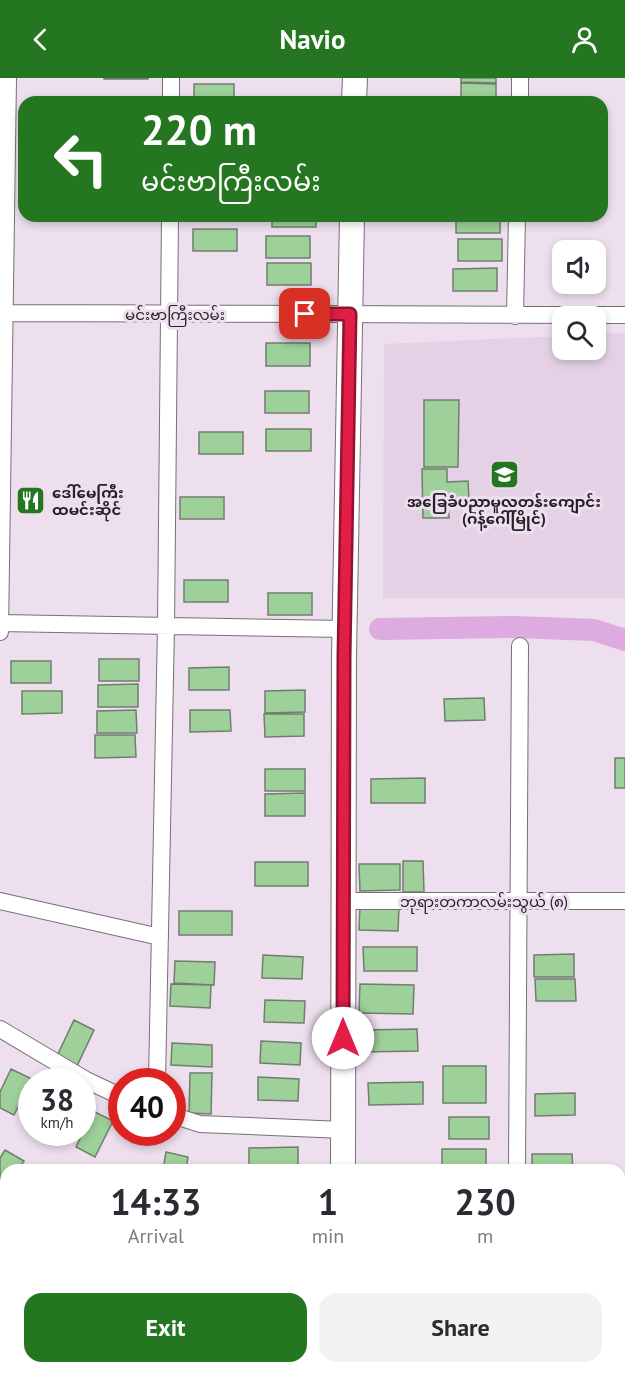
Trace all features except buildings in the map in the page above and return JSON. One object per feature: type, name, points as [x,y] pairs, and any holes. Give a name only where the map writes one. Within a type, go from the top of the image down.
[{"type":"street","points":[[0,632],[2,313],[8,78]]},
{"type":"street","points":[[171,78],[171,96]]},
{"type":"street","points":[[354,96],[355,78]]},
{"type":"street","points":[[520,78],[520,96]]},
{"type":"street","points":[[157,1068],[166,626],[170,222]]},
{"type":"street","points":[[343,1164],[345,640],[352,222]]},
{"type":"street","points":[[515,316],[517,222]]},
{"type":"street","name":"မင်းဗာကြီးလမ်း","points":[[2,313],[625,315]]},
{"type":"street","points":[[0,623],[166,626],[345,640]]},
{"type":"street","points":[[517,1164],[520,646]]},
{"type":"street","points":[[0,901],[160,936]]},
{"type":"street","name":"ဘုရားတကာလမ်းသွယ် (၈)","points":[[344,901],[625,901]]},
{"type":"street","points":[[0,1029],[86,1080],[108,1090]]},
{"type":"street","points":[[186,1120],[200,1124],[343,1130]]},
{"type":"shaded area","name":"အခြေခံပညာမူလတန်းကျောင်း (ဂန့်ဂေါ်မြိုင်)","points":[[625,333],[625,598],[383,598],[384,344],[552,336],[552,360],[606,360],[606,334]]},
{"type":"waterway","points":[[380,629],[516,627],[594,630],[625,640]]},
{"type":"place","name":"အခြေခံပညာမူလတန်းကျောင်း (ဂန့်ဂေါ်မြိုင်)","points":[[504,474]]},
{"type":"place","name":"ဒေါ်မေကြီး ထမင်းဆိုင်","points":[[31,501]]},
{"type":"route","points":[[305,314],[350,314],[344,657],[343,1038]]}]
